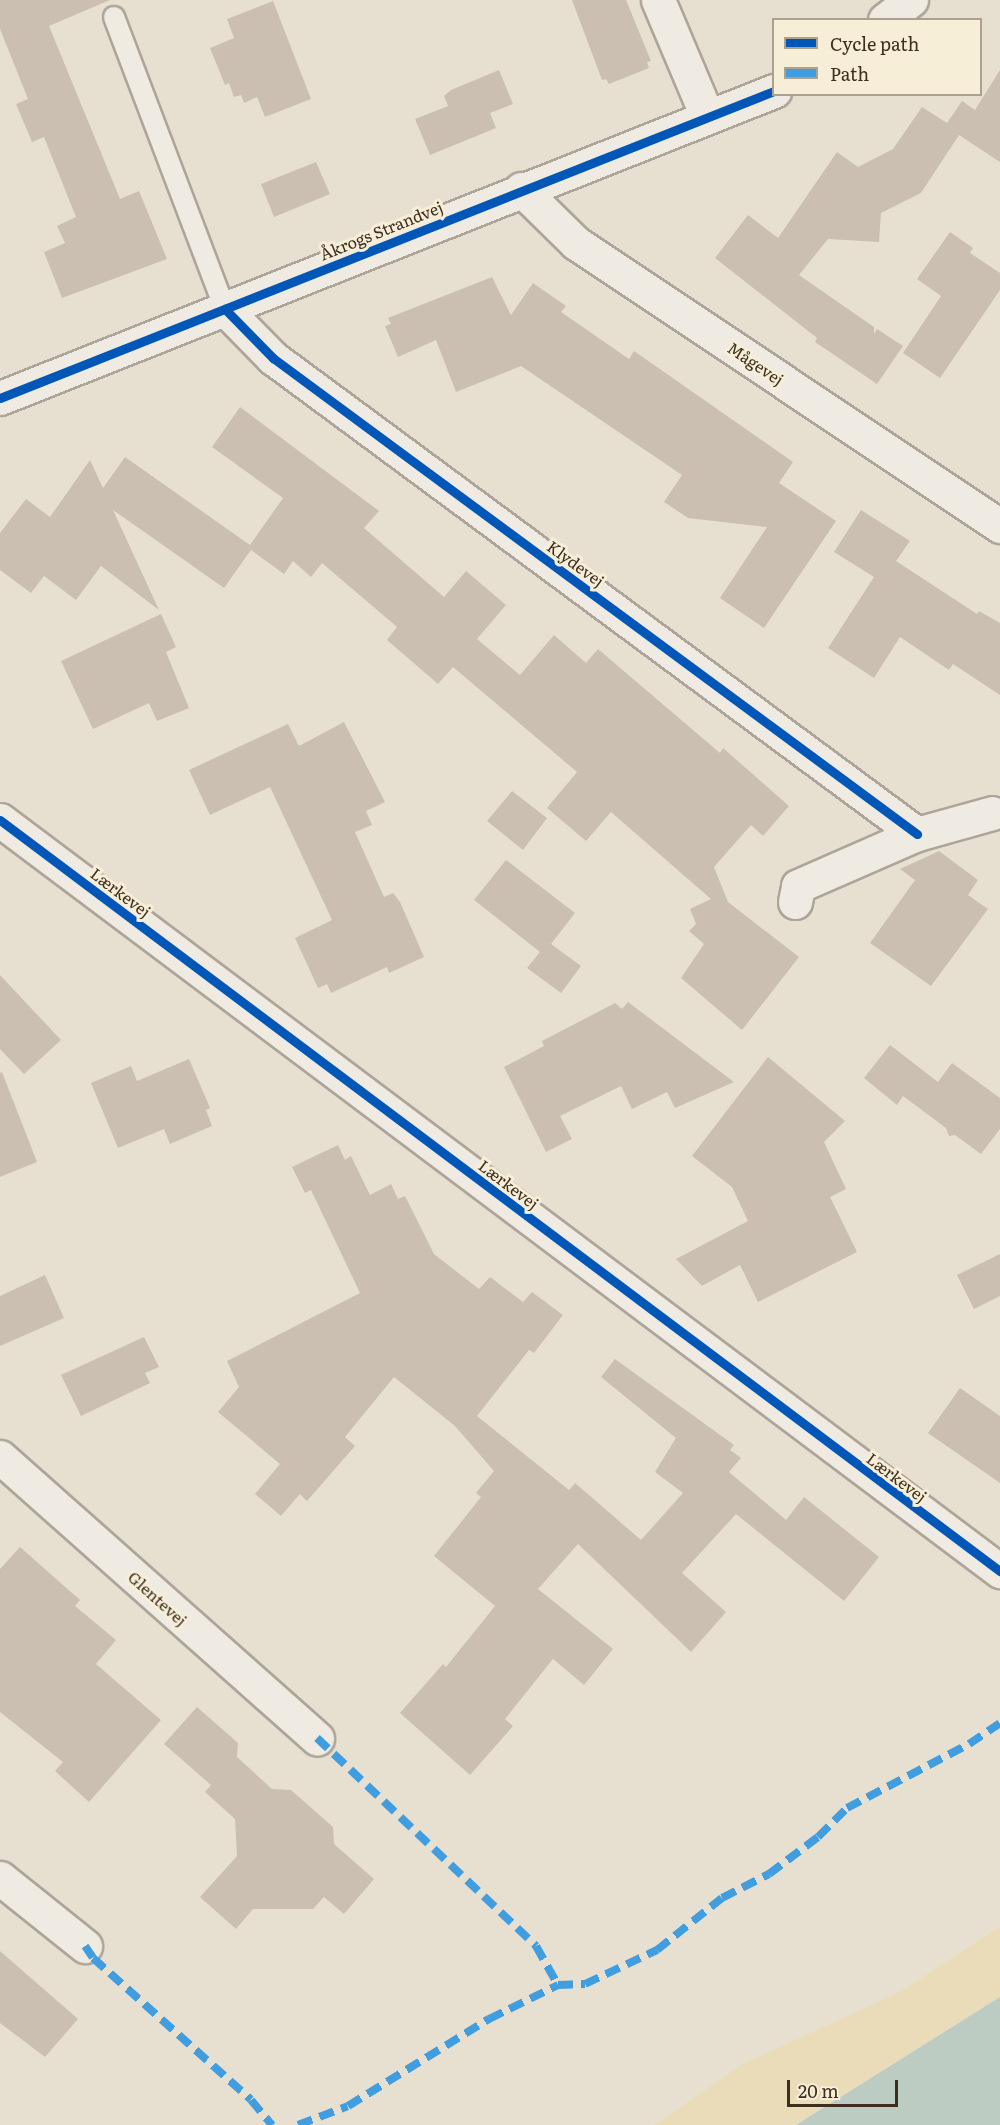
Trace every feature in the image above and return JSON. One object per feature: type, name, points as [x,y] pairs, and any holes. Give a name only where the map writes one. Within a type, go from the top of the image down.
[{"type":"street","points":[[658,0],[707,116]]},
{"type":"street","name":"Åkrogs Strandvej","points":[[0,399],[521,189],[772,91]]},
{"type":"street","name":"Mågevej","points":[[521,189],[576,243],[1000,526]]},
{"type":"street","name":"Klydevej","points":[[225,309],[273,358],[917,834]]},
{"type":"street","points":[[795,902],[798,886],[917,834],[992,813]]},
{"type":"street","name":"Lærkevej","points":[[0,820],[1000,1571]]},
{"type":"street","name":"Glentevej","points":[[0,1457],[317,1738]]},
{"type":"street","points":[[0,1878],[85,1946]]},
{"type":"lane","points":[[114,17],[225,309]]},
{"type":"sand","points":[[1000,1926],[1000,1997],[796,2125],[654,2125],[743,2064],[900,1992]]},
{"type":"shaded area","points":[[1000,1997],[1000,2125],[796,2125]]},
{"type":"building","points":[[0,0],[110,0],[49,26],[120,199],[139,191],[167,259],[62,298],[44,252],[65,243],[57,226],[76,217],[44,137],[32,142],[16,104],[28,99],[0,29]]},
{"type":"building","points":[[572,0],[626,0],[651,61],[647,62],[649,68],[609,84],[606,79],[602,80]]},
{"type":"building","points":[[273,1],[311,99],[265,117],[257,97],[244,103],[241,95],[234,97],[229,83],[225,85],[210,48],[234,38],[227,19]]},
{"type":"building","points":[[499,70],[513,104],[490,113],[496,128],[430,155],[415,119],[448,106],[444,96],[451,90]]},
{"type":"building","points":[[1000,70],[1000,162],[959,135],[921,193],[881,213],[879,242],[828,239],[799,275],[874,327],[874,334],[877,329],[903,346],[877,384],[815,342],[817,338],[715,258],[748,215],[778,238],[837,152],[858,167],[893,149],[922,107],[947,123],[962,101],[975,110]]},
{"type":"building","points":[[316,162],[330,194],[274,217],[261,184]]},
{"type":"building","points":[[950,232],[973,248],[970,253],[1000,273],[1000,290],[940,378],[903,353],[941,296],[917,279]]},
{"type":"building","points":[[492,277],[511,315],[533,283],[566,306],[561,312],[629,359],[634,351],[793,462],[779,483],[836,521],[764,628],[720,598],[767,527],[688,518],[664,502],[682,475],[521,366],[456,392],[436,340],[398,357],[385,326],[391,324],[388,318]]},
{"type":"building","points":[[240,407],[379,511],[364,528],[444,597],[466,571],[506,605],[477,639],[520,675],[554,635],[586,663],[598,649],[720,753],[723,748],[789,806],[763,836],[751,825],[714,867],[728,902],[799,957],[742,1030],[681,978],[704,944],[689,931],[696,924],[690,909],[711,899],[611,812],[586,841],[547,808],[577,772],[453,667],[438,684],[387,640],[397,627],[322,563],[311,577],[293,561],[284,574],[251,550],[224,588],[113,510],[159,610],[101,566],[76,600],[44,576],[31,593],[0,570],[0,533],[26,499],[50,517],[90,460],[103,488],[125,457],[250,545],[283,498],[212,447]]},
{"type":"building","points":[[861,510],[910,541],[896,561],[977,614],[979,611],[1000,623],[1000,695],[953,664],[949,670],[900,637],[874,678],[828,648],[874,577],[834,552]]},
{"type":"building","points":[[161,614],[176,647],[166,652],[189,708],[157,721],[149,703],[93,729],[61,661]]},
{"type":"building","points":[[344,722],[385,802],[366,811],[372,825],[355,832],[384,897],[393,893],[400,902],[424,957],[389,973],[387,967],[331,993],[327,984],[318,988],[295,938],[332,920],[270,787],[210,815],[189,770],[288,724],[299,746]]},
{"type":"building","points":[[512,791],[547,818],[523,850],[487,821]]},
{"type":"building","points":[[939,851],[978,880],[968,895],[988,909],[931,986],[870,943],[915,880],[900,869]]},
{"type":"building","points":[[506,860],[575,913],[551,944],[581,966],[561,993],[527,968],[540,952],[474,900]]},
{"type":"building","points":[[0,975],[61,1040],[24,1074],[0,1049]]},
{"type":"building","points":[[628,1002],[734,1082],[675,1108],[667,1092],[632,1109],[621,1086],[560,1116],[572,1139],[546,1152],[504,1067],[544,1046],[542,1041],[615,1003],[622,1009]]},
{"type":"building","points":[[890,1045],[938,1082],[952,1063],[1000,1098],[1000,1129],[981,1154],[955,1135],[949,1136],[946,1128],[903,1096],[897,1105],[864,1078]]},
{"type":"building","points":[[768,1057],[845,1121],[824,1142],[846,1189],[830,1197],[857,1252],[758,1302],[740,1265],[702,1286],[676,1259],[748,1221],[732,1187],[692,1156]]},
{"type":"building","points":[[189,1059],[210,1108],[206,1110],[212,1126],[170,1144],[164,1129],[118,1148],[91,1083],[131,1066],[137,1081]]},
{"type":"building","points":[[2,1072],[37,1162],[0,1177],[0,1073]]},
{"type":"building","points":[[338,1145],[345,1160],[351,1156],[370,1195],[391,1184],[398,1199],[405,1196],[434,1254],[479,1289],[490,1277],[523,1302],[532,1292],[563,1315],[534,1353],[529,1350],[477,1416],[569,1490],[575,1483],[641,1540],[683,1493],[655,1472],[676,1438],[601,1377],[615,1359],[734,1445],[730,1450],[741,1458],[729,1472],[786,1520],[804,1497],[879,1557],[844,1601],[736,1514],[682,1573],[726,1612],[691,1652],[578,1544],[538,1589],[613,1649],[584,1685],[553,1659],[505,1719],[513,1726],[470,1775],[400,1713],[443,1664],[446,1667],[495,1606],[434,1556],[481,1497],[476,1493],[494,1471],[455,1426],[394,1377],[345,1437],[355,1446],[307,1501],[300,1494],[281,1516],[255,1494],[280,1464],[218,1412],[239,1387],[227,1361],[360,1293],[311,1190],[305,1193],[292,1167]]},
{"type":"building","points":[[1000,1254],[1000,1296],[974,1309],[957,1275]]},
{"type":"building","points":[[45,1275],[64,1318],[0,1346],[0,1296]]},
{"type":"building","points":[[144,1337],[159,1367],[145,1373],[150,1383],[81,1416],[61,1375]]},
{"type":"building","points":[[960,1388],[1000,1416],[1000,1483],[928,1433]]},
{"type":"building","points":[[20,1547],[80,1600],[75,1606],[116,1640],[96,1664],[161,1720],[89,1802],[55,1771],[63,1762],[0,1712],[0,1569]]},
{"type":"building","points":[[197,1707],[238,1743],[237,1757],[272,1789],[291,1790],[333,1827],[334,1844],[374,1879],[344,1914],[324,1897],[313,1909],[253,1909],[236,1929],[200,1897],[237,1856],[235,1819],[205,1792],[211,1785],[164,1744]]},
{"type":"building","points":[[0,1951],[78,2019],[45,2057],[0,2023]]},
{"type":"marked path","points":[[298,2125],[348,2106],[489,2019],[558,1985],[585,1984],[657,1950],[722,1898],[769,1874],[818,1837],[847,1808],[969,1744],[1000,1723]]},
{"type":"marked path","points":[[317,1738],[536,1946],[558,1985]]},
{"type":"marked path","points":[[85,1946],[93,1958],[251,2100],[272,2125]]},
{"type":"cycle path","points":[[0,398],[772,92]]},
{"type":"cycle path","points":[[225,309],[273,358],[917,834]]},
{"type":"cycle path","points":[[0,820],[1000,1571]]}]
